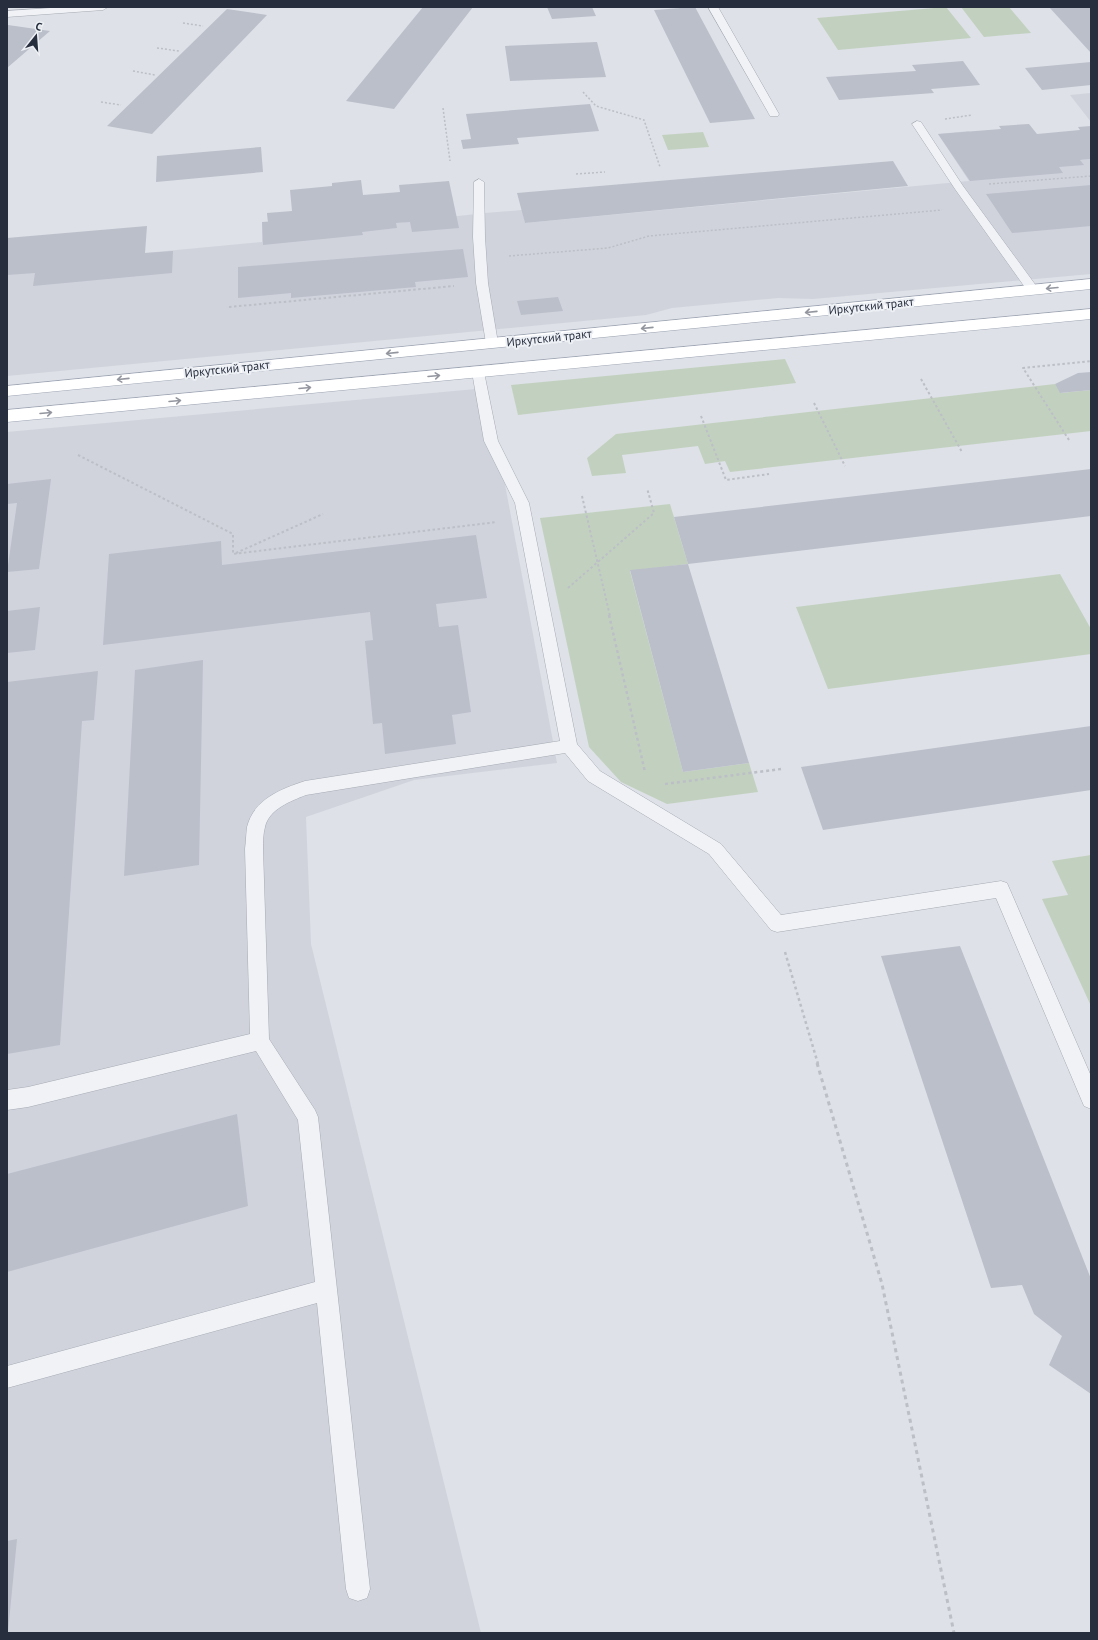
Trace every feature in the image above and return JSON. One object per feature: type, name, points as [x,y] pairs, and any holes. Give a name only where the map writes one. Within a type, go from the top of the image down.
[{"type":"main road","name":"Иркутский тракт","points":[[7,391],[1091,284]]},
{"type":"main road","name":"Иркутский тракт","points":[[7,416],[1091,314]]},
{"type":"lane","points":[[7,14],[103,7]]},
{"type":"lane","points":[[713,7],[774,114]]},
{"type":"lane","points":[[917,124],[959,187],[1033,290]]},
{"type":"lane","points":[[479,182],[480,259],[482,283],[492,343]]},
{"type":"lane","points":[[478,372],[491,441],[522,503],[568,746],[594,776],[715,849],[777,924],[1001,889],[1091,1099]]},
{"type":"lane","points":[[358,1589],[308,1117],[260,1041],[254,849],[256,827],[265,808],[284,796],[305,788],[568,746]]},
{"type":"lane","points":[[7,1100],[28,1097],[260,1041]]},
{"type":"lane","points":[[7,1377],[326,1290]]},
{"type":"path","points":[[183,23],[203,26]]},
{"type":"path","points":[[157,48],[179,51]]},
{"type":"path","points":[[133,71],[155,75]]},
{"type":"path","points":[[583,92],[596,106],[644,120],[660,167]]},
{"type":"path","points":[[101,102],[121,105]]},
{"type":"path","points":[[443,108],[450,161]]},
{"type":"path","points":[[576,174],[605,172]]},
{"type":"path","points":[[959,187],[1091,176]]},
{"type":"path","points":[[480,259],[608,248],[649,236],[973,207]]},
{"type":"path","points":[[230,307],[482,283]]},
{"type":"path","points":[[1069,440],[1023,368],[1091,361]]},
{"type":"path","points":[[921,379],[962,452]]},
{"type":"path","points":[[814,403],[845,466]]},
{"type":"path","points":[[701,416],[726,480],[769,474]]},
{"type":"path","points":[[78,455],[233,534],[233,554]]},
{"type":"path","points":[[543,611],[654,513],[647,488]]},
{"type":"path","points":[[582,496],[646,778]]},
{"type":"path","points":[[233,554],[323,514]]},
{"type":"path","points":[[233,554],[525,519]]},
{"type":"path","points":[[664,784],[781,769]]},
{"type":"path","points":[[777,924],[882,1284],[954,1633]]},
{"type":"shaded area","points":[[1091,93],[1091,122],[1070,95]]},
{"type":"shaded area","points":[[969,131],[989,160],[1083,165],[1080,160],[1091,159],[1091,274],[813,299],[778,298],[672,308],[646,315],[7,376],[7,270],[145,253],[262,242],[262,222],[268,221],[267,213],[363,231],[396,228],[396,223],[485,213],[522,210],[525,223],[969,181],[938,134]]},
{"type":"shaded area","points":[[487,388],[557,763],[414,780],[306,817],[311,944],[481,1633],[7,1633],[7,432]]},
{"type":"green space","points":[[946,7],[971,38],[838,50],[817,18]]},
{"type":"green space","points":[[961,7],[1009,7],[1031,33],[984,37]]},
{"type":"green space","points":[[703,132],[709,147],[668,150],[662,135]]},
{"type":"green space","points":[[785,359],[796,383],[518,415],[511,385]]},
{"type":"green space","points":[[1055,384],[1061,393],[1091,390],[1091,431],[730,472],[725,461],[705,464],[698,446],[622,455],[626,473],[592,476],[587,458],[616,434]]},
{"type":"green space","points":[[670,504],[688,564],[630,571],[683,772],[749,763],[758,792],[667,804],[621,782],[589,747],[540,518]]},
{"type":"green space","points":[[1060,574],[1091,629],[1091,654],[828,689],[796,607]]},
{"type":"green space","points":[[1091,855],[1091,1006],[1042,899],[1068,895],[1052,861]]},
{"type":"building","points":[[423,7],[473,7],[394,109],[346,101]]},
{"type":"building","points":[[547,7],[592,7],[596,16],[552,19]]},
{"type":"building","points":[[695,7],[755,119],[710,123],[654,10]]},
{"type":"building","points":[[1049,7],[1091,7],[1091,53]]},
{"type":"building","points":[[227,9],[267,15],[152,134],[107,126]]},
{"type":"building","points":[[7,26],[50,31],[7,68]]},
{"type":"building","points":[[597,42],[606,77],[510,81],[505,46]]},
{"type":"building","points":[[963,61],[980,85],[931,89],[934,93],[839,100],[826,77],[916,71],[912,65]]},
{"type":"building","points":[[1091,62],[1091,85],[1042,90],[1025,68]]},
{"type":"building","points":[[590,104],[599,131],[517,138],[519,144],[463,149],[461,140],[471,139],[466,114]]},
{"type":"building","points":[[1029,124],[1037,134],[1080,130],[1078,127],[1091,126],[1091,159],[1080,160],[1084,165],[1059,167],[1063,173],[970,181],[938,134],[1001,129],[999,126]]},
{"type":"building","points":[[261,147],[263,172],[156,182],[157,156]]},
{"type":"building","points":[[893,161],[908,186],[525,223],[517,193]]},
{"type":"building","points":[[361,180],[363,195],[400,192],[399,185],[449,181],[459,228],[412,232],[410,222],[396,223],[397,228],[362,232],[363,235],[263,245],[262,222],[268,222],[267,213],[292,211],[290,190],[332,186],[332,183]]},
{"type":"building","points":[[1091,185],[1091,226],[1012,233],[986,194]]},
{"type":"building","points":[[147,226],[145,253],[173,251],[172,273],[33,286],[35,273],[7,275],[7,238]]},
{"type":"building","points":[[463,249],[468,277],[415,282],[416,287],[291,298],[291,293],[238,298],[238,267]]},
{"type":"building","points":[[558,297],[563,311],[521,315],[517,301]]},
{"type":"building","points":[[1091,372],[1091,390],[1060,393],[1055,384],[1078,373]]},
{"type":"building","points":[[1091,469],[1091,516],[688,564],[674,517]]},
{"type":"building","points":[[51,479],[39,569],[7,572],[17,503],[7,504],[7,484]]},
{"type":"building","points":[[476,535],[487,598],[436,604],[439,627],[458,625],[471,712],[452,715],[456,744],[385,754],[382,723],[373,724],[365,641],[373,640],[370,612],[103,645],[109,554],[221,541],[222,565]]},
{"type":"building","points":[[688,564],[749,763],[683,772],[630,570]]},
{"type":"building","points":[[40,607],[35,650],[7,653],[7,611]]},
{"type":"building","points":[[203,660],[199,865],[124,876],[135,670]]},
{"type":"building","points":[[98,671],[94,720],[82,721],[60,1045],[7,1054],[7,682]]},
{"type":"building","points":[[1091,726],[1091,790],[823,830],[801,767]]},
{"type":"building","points":[[960,946],[1091,1279],[1091,1394],[1049,1365],[1062,1336],[1034,1314],[1022,1285],[991,1288],[881,956]]},
{"type":"building","points":[[237,1114],[248,1206],[7,1272],[7,1174]]},
{"type":"building","points":[[17,1539],[8,1632],[7,1632],[7,1541]]}]
